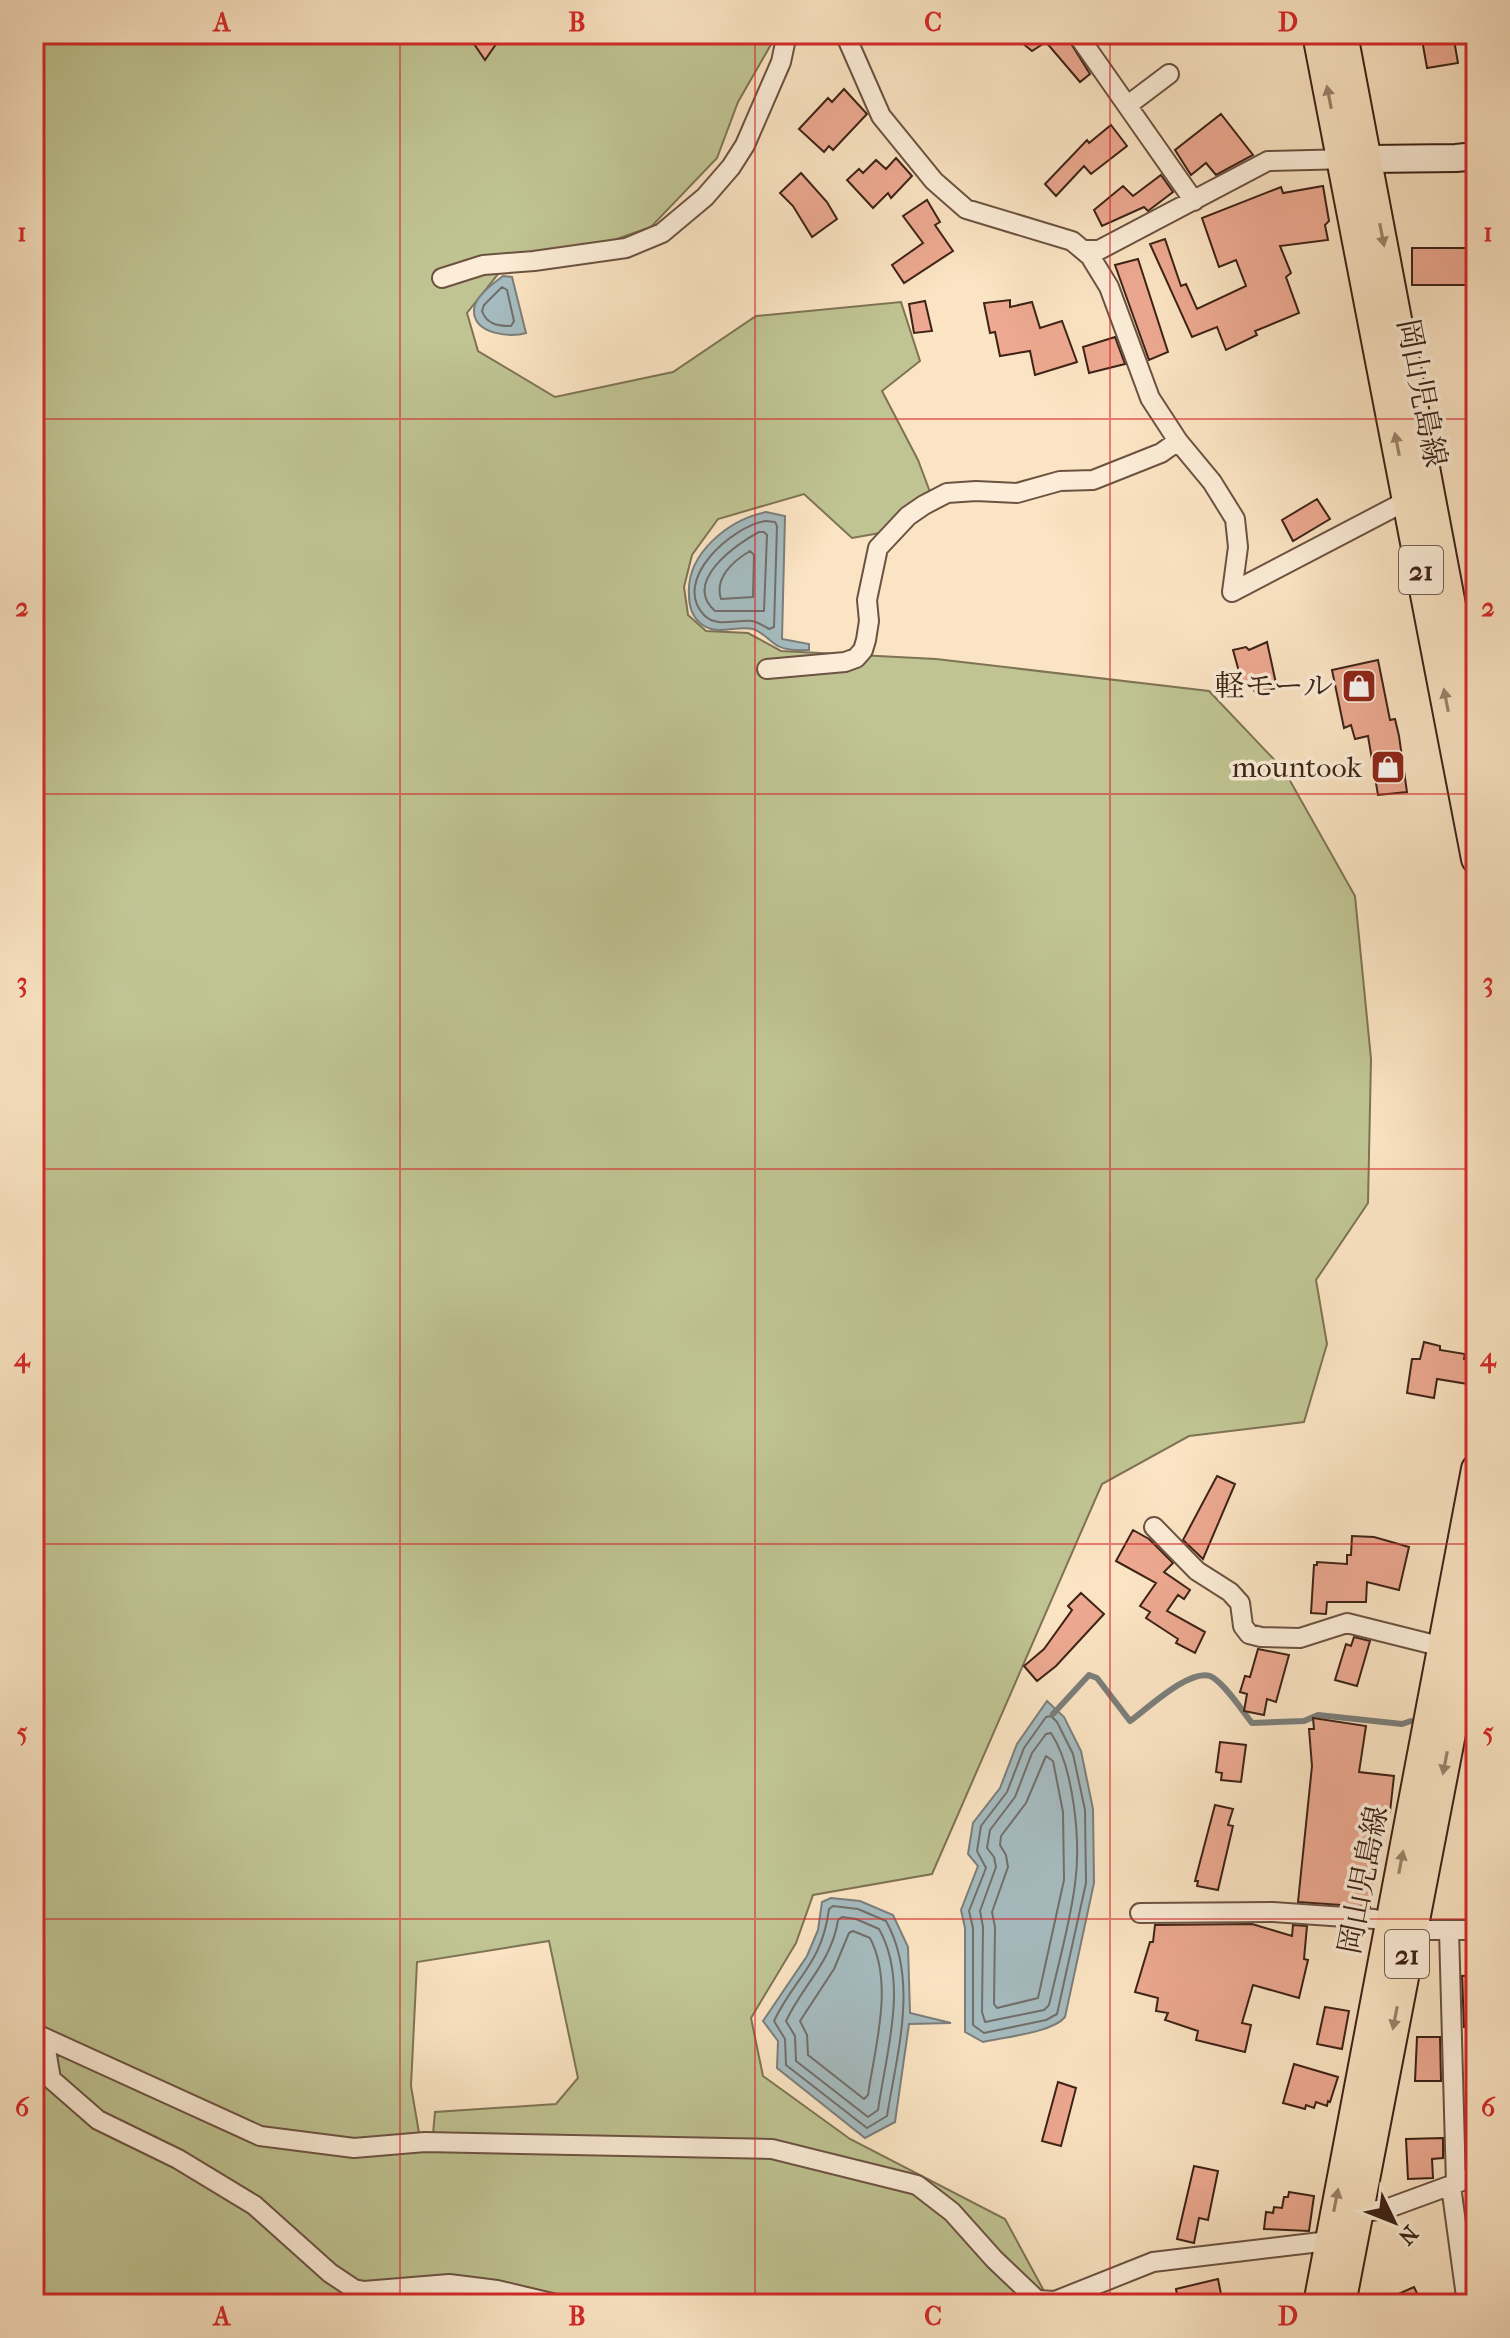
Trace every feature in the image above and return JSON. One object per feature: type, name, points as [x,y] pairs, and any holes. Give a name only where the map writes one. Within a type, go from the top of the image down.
[{"type":"main road","name":"岡山児島線","points":[[1317,34],[1354,159],[1426,534],[1476,859]]},
{"type":"main road","name":"岡山児島線","points":[[1343,34],[1354,159],[1408,500],[1426,534],[1476,737]]},
{"type":"main road","name":"岡山児島線","points":[[1318,2304],[1340,2239],[1401,1924],[1453,1715],[1454,1650],[1476,1469]]},
{"type":"main road","name":"岡山児島線","points":[[1454,1650],[1476,1604]]},
{"type":"main road","name":"岡山児島線","points":[[1341,2304],[1340,2239],[1358,2208],[1401,1924]]},
{"type":"street","points":[[442,278],[483,265],[626,248],[662,233],[705,197],[738,156],[781,62],[787,34]]},
{"type":"street","points":[[845,34],[881,116],[934,181],[966,209],[1072,241],[1086,250],[1109,287],[1150,398],[1178,441],[1212,482],[1235,519],[1238,547],[1232,592],[1408,500]]},
{"type":"street","points":[[1077,34],[1194,201]]},
{"type":"street","points":[[1128,105],[1169,74]]},
{"type":"street","points":[[1086,250],[1099,250],[1268,161],[1476,156]]},
{"type":"street","points":[[767,669],[845,662],[856,658],[866,640],[869,621],[867,600],[878,548],[891,532],[924,505],[947,493],[1017,493],[1060,481],[1093,480],[1161,453],[1178,441]]},
{"type":"street","points":[[1154,1527],[1197,1571],[1230,1592],[1240,1603],[1243,1626],[1249,1634],[1300,1638],[1347,1623],[1454,1650]]},
{"type":"street","points":[[1140,1913],[1273,1912],[1476,1930]]},
{"type":"street","points":[[1449,1930],[1454,2185],[1467,2304]]},
{"type":"street","points":[[39,2036],[260,2136],[354,2148],[425,2142],[772,2149],[917,2185],[952,2212],[994,2259],[1037,2300],[1055,2301],[1153,2262],[1340,2239]]},
{"type":"street","points":[[39,2036],[51,2079],[98,2120],[178,2159],[254,2205],[330,2273],[354,2289],[364,2291],[449,2284],[497,2290],[556,2304]]},
{"type":"street","points":[[1358,2208],[1371,2211],[1386,2209],[1476,2176]]},
{"type":"green space","points":[[34,34],[777,34],[738,102],[717,158],[651,227],[591,248],[499,273],[467,313],[478,351],[555,397],[673,372],[756,316],[901,302],[920,361],[882,391],[918,460],[930,492],[880,533],[852,538],[804,494],[718,519],[692,555],[684,587],[688,615],[706,631],[748,633],[781,651],[936,659],[1209,691],[1284,770],[1355,896],[1371,1059],[1368,1203],[1316,1280],[1327,1344],[1304,1422],[1189,1436],[1102,1484],[932,1874],[813,1895],[796,1943],[751,2018],[763,2076],[850,2139],[1005,2219],[1051,2304],[34,2304]],"holes":[[[549,1941],[578,2078],[556,2104],[435,2112],[433,2134],[419,2133],[411,2086],[417,1962]]]},
{"type":"water","points":[[503,276],[512,277],[526,333],[511,335],[494,332],[479,324],[475,318],[477,300]]},
{"type":"water","points":[[766,512],[785,516],[782,639],[809,644],[809,650],[782,648],[753,629],[719,630],[706,627],[692,610],[690,580],[702,553],[724,531]]},
{"type":"water","points":[[1047,1701],[1064,1717],[1081,1751],[1093,1809],[1094,1883],[1065,2017],[1039,2031],[983,2042],[965,2032],[965,1928],[961,1910],[978,1866],[968,1854],[973,1823],[1000,1788],[1017,1744]]},
{"type":"water","points":[[831,1898],[860,1901],[893,1915],[908,1947],[910,2013],[951,2023],[909,2024],[895,2122],[865,2138],[777,2068],[778,2041],[763,2021],[807,1956],[818,1930],[822,1902]]},
{"type":"building","points":[[503,34],[485,60],[474,44]]},
{"type":"building","points":[[1011,34],[1065,34],[1090,74],[1080,82],[1046,42],[1032,51]]},
{"type":"building","points":[[1421,34],[1453,34],[1458,63],[1427,68]]},
{"type":"building","points":[[844,89],[867,114],[833,150],[829,146],[824,152],[799,129],[828,98],[832,102]]},
{"type":"building","points":[[1221,114],[1253,155],[1216,175],[1206,163],[1191,175],[1175,150]]},
{"type":"building","points":[[1111,125],[1127,146],[1091,174],[1084,166],[1056,196],[1045,184],[1087,140],[1089,143]]},
{"type":"building","points":[[896,158],[912,176],[891,198],[888,193],[873,208],[847,180],[859,169],[863,173],[876,160],[886,169]]},
{"type":"building","points":[[801,173],[827,202],[837,219],[812,237],[793,206],[780,193]]},
{"type":"building","points":[[1161,175],[1173,192],[1148,211],[1144,207],[1102,226],[1094,210],[1123,186],[1133,196]]},
{"type":"building","points":[[1323,186],[1329,221],[1325,225],[1328,240],[1280,246],[1291,273],[1286,277],[1299,313],[1255,331],[1257,335],[1226,350],[1217,327],[1192,337],[1150,244],[1165,239],[1181,286],[1186,284],[1197,309],[1246,286],[1236,260],[1219,267],[1202,218],[1281,187],[1283,193]]},
{"type":"building","points":[[927,200],[940,222],[935,225],[953,251],[904,283],[892,265],[923,243],[903,216]]},
{"type":"building","points":[[1412,248],[1476,248],[1476,285],[1412,285]]},
{"type":"building","points":[[1138,259],[1168,352],[1149,360],[1115,265]]},
{"type":"building","points":[[1010,300],[1010,307],[1032,302],[1040,328],[1062,321],[1077,362],[1035,375],[1030,351],[1000,356],[995,332],[990,333],[984,303]]},
{"type":"building","points":[[925,301],[932,331],[914,333],[909,304]]},
{"type":"building","points":[[1115,337],[1125,364],[1089,373],[1083,347]]},
{"type":"building","points":[[1317,499],[1330,519],[1293,541],[1282,520]]},
{"type":"building","points":[[1267,642],[1277,688],[1255,692],[1252,684],[1243,686],[1233,650],[1246,647],[1249,650]]},
{"type":"building","points":[[1378,660],[1390,720],[1395,719],[1399,736],[1407,792],[1378,795],[1368,736],[1355,739],[1351,725],[1344,728],[1332,670]]},
{"type":"building","points":[[1424,1342],[1440,1346],[1440,1350],[1465,1354],[1464,1359],[1472,1360],[1468,1384],[1437,1379],[1434,1398],[1407,1393],[1412,1359],[1420,1359]]},
{"type":"building","points":[[1217,1476],[1235,1484],[1203,1559],[1183,1540]]},
{"type":"building","points":[[1133,1530],[1149,1539],[1173,1563],[1164,1572],[1190,1590],[1184,1599],[1178,1595],[1167,1611],[1205,1632],[1195,1653],[1176,1643],[1178,1639],[1146,1618],[1150,1612],[1140,1606],[1156,1583],[1116,1561]]},
{"type":"building","points":[[1352,1536],[1374,1537],[1409,1547],[1399,1590],[1367,1582],[1366,1602],[1327,1602],[1326,1614],[1311,1613],[1314,1565],[1317,1562],[1347,1564]]},
{"type":"building","points":[[1081,1593],[1104,1614],[1056,1666],[1037,1681],[1024,1666],[1044,1649],[1072,1610],[1068,1606]]},
{"type":"building","points":[[1354,1637],[1370,1641],[1357,1686],[1335,1680],[1346,1644],[1351,1646]]},
{"type":"building","points":[[1258,1649],[1289,1655],[1276,1702],[1267,1699],[1264,1715],[1244,1711],[1247,1694],[1240,1692],[1245,1676],[1250,1677]]},
{"type":"building","points":[[1313,1718],[1366,1726],[1359,1772],[1394,1776],[1390,1812],[1377,1811],[1370,1907],[1298,1902],[1312,1766],[1309,1729],[1314,1729]]},
{"type":"building","points":[[1220,1742],[1246,1745],[1241,1782],[1221,1780],[1222,1773],[1216,1772]]},
{"type":"building","points":[[1215,1805],[1233,1809],[1228,1825],[1233,1826],[1218,1890],[1197,1886],[1198,1881],[1195,1881]]},
{"type":"building","points":[[1252,1924],[1292,1936],[1293,1925],[1307,1926],[1304,1959],[1308,1960],[1299,1998],[1253,1985],[1242,2023],[1251,2025],[1245,2052],[1196,2040],[1198,2031],[1165,2020],[1168,2013],[1156,2011],[1158,1998],[1135,1992],[1150,1942],[1153,1942],[1155,1925]]},
{"type":"building","points":[[1476,1975],[1476,2026],[1464,2027],[1462,1976]]},
{"type":"building","points":[[1325,2007],[1349,2011],[1342,2049],[1317,2044]]},
{"type":"building","points":[[1417,2037],[1440,2037],[1441,2081],[1415,2081]]},
{"type":"building","points":[[1294,2064],[1338,2077],[1327,2106],[1316,2102],[1314,2108],[1306,2105],[1305,2109],[1283,2103]]},
{"type":"building","points":[[1058,2082],[1076,2088],[1061,2146],[1042,2141]]},
{"type":"building","points":[[1443,2138],[1443,2158],[1432,2159],[1433,2178],[1408,2179],[1406,2139]]},
{"type":"building","points":[[1194,2166],[1218,2171],[1208,2220],[1199,2218],[1194,2243],[1177,2239]]},
{"type":"building","points":[[1289,2192],[1314,2196],[1309,2231],[1264,2229],[1266,2212],[1273,2213],[1274,2207],[1282,2208],[1284,2197],[1288,2197]]},
{"type":"building","points":[[1218,2279],[1219,2304],[1165,2304],[1165,2297],[1177,2295],[1176,2289]]},
{"type":"building","points":[[1414,2287],[1422,2304],[1376,2304]]},
{"type":"waterway","points":[[1053,1714],[1089,1675],[1097,1678],[1130,1721],[1180,1684],[1201,1675],[1210,1676],[1221,1684],[1252,1723],[1304,1721],[1318,1715],[1402,1724],[1411,1721]]},
{"type":"place","name":"軽モール","points":[[1359,686]]},
{"type":"place","name":"mountook","points":[[1388,767]]}]
